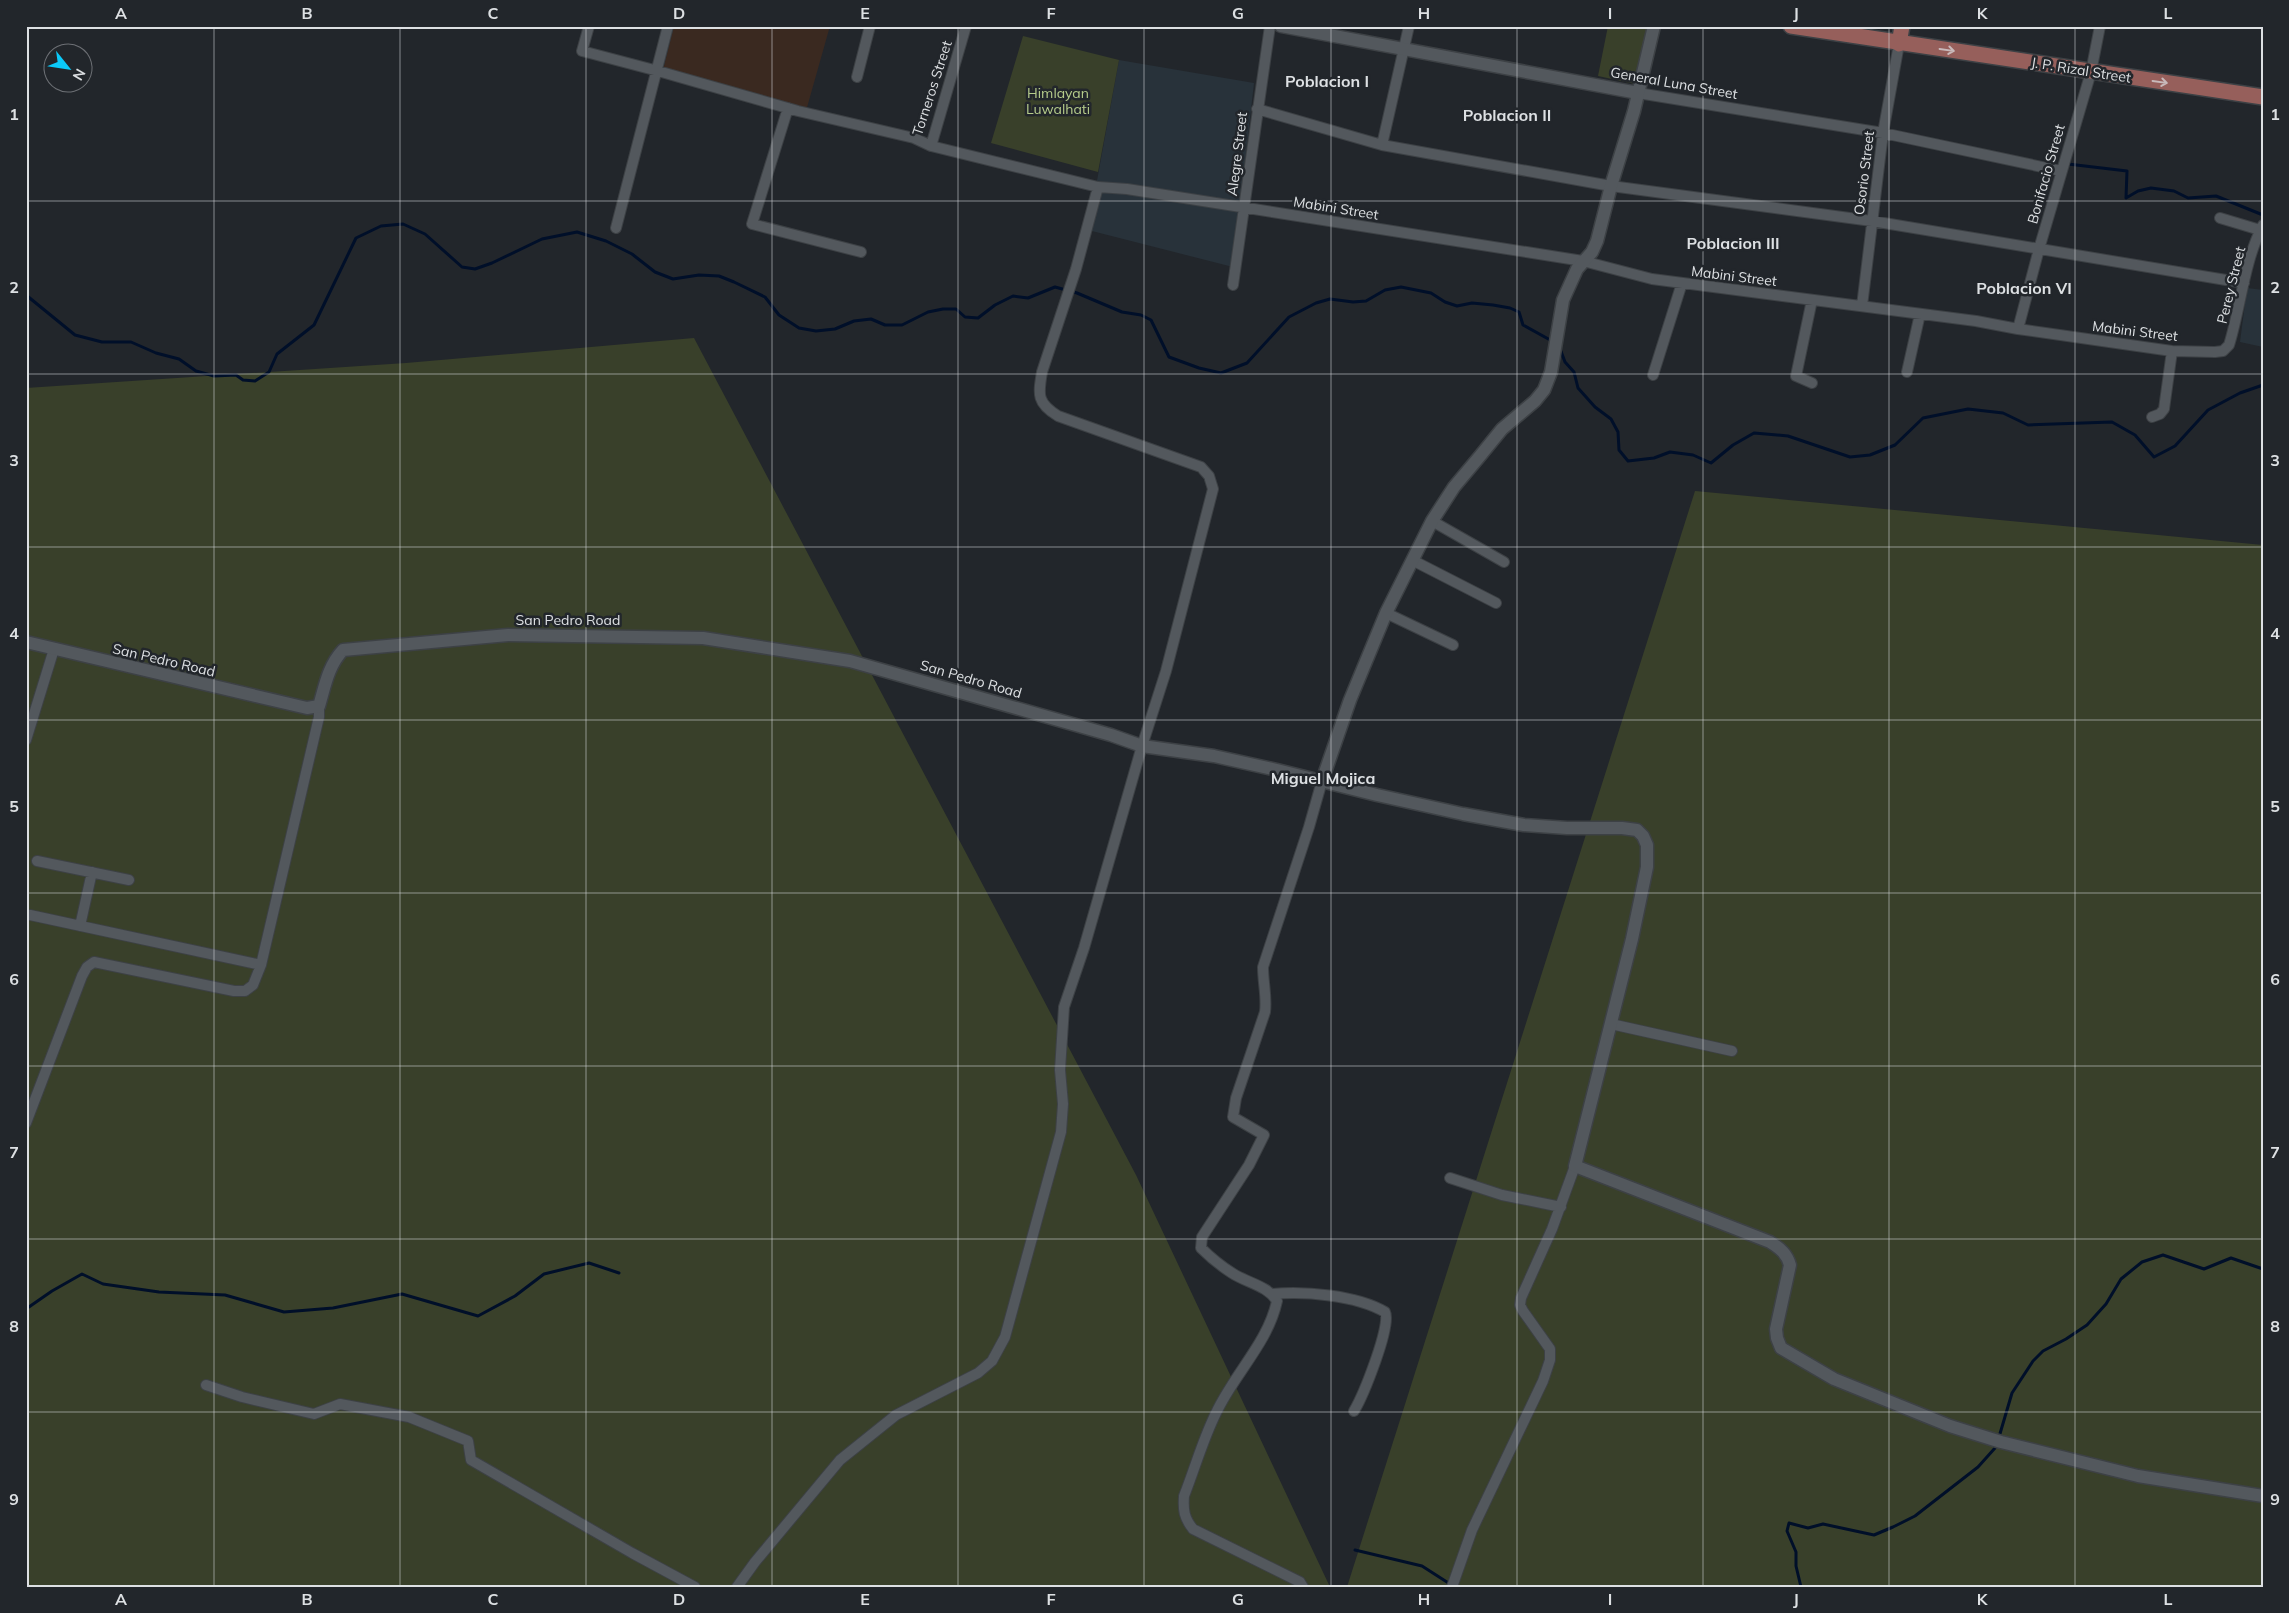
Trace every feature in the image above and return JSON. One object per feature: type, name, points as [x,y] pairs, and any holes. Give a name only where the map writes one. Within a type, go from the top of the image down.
[{"type":"main road","name":"J. P. Rizal Street","points":[[1791,26],[1899,44],[2263,97]]},
{"type":"main road","points":[[1899,44],[1902,26]]},
{"type":"street","name":"Torneros Street","points":[[588,26],[582,52],[658,71],[798,111],[914,138],[931,146],[966,26]]},
{"type":"street","points":[[616,228],[658,71],[668,26]]},
{"type":"street","points":[[857,76],[870,26]]},
{"type":"street","name":"Alegre Street","points":[[1234,285],[1257,108],[1270,26]]},
{"type":"street","name":"General Luna Street","points":[[1280,26],[1638,93],[1882,133],[2061,171]]},
{"type":"street","points":[[1382,145],[1409,26]]},
{"type":"street","points":[[1303,1587],[1300,1582],[1193,1529],[1186,1520],[1183,1507],[1184,1496],[1216,1412],[1256,1349],[1275,1312],[1277,1301],[1272,1294],[1232,1273],[1207,1254],[1201,1248],[1202,1237],[1249,1165],[1264,1135],[1233,1117],[1236,1098],[1265,1012],[1267,999],[1263,967],[1309,827],[1322,781],[1350,700],[1386,613],[1432,521],[1454,487],[1502,429],[1536,401],[1544,390],[1554,357],[1566,291],[1576,269],[1592,252],[1597,241],[1638,93],[1654,26]]},
{"type":"street","name":"Bonifacio Street","points":[[2018,330],[2061,171],[2091,72],[2100,26]]},
{"type":"street","name":"Osorio Street","points":[[1862,306],[1882,133],[1899,44]]},
{"type":"street","points":[[788,108],[752,224],[862,252]]},
{"type":"street","points":[[1257,108],[1382,145],[1611,186],[1872,221],[2244,283]]},
{"type":"street","name":"Mabini Street","points":[[931,146],[1098,188],[1127,189],[1583,261],[1652,279],[1920,314],[2018,330],[2172,351],[2224,351]]},
{"type":"street","points":[[737,1587],[755,1562],[840,1460],[896,1415],[978,1373],[992,1361],[1005,1337],[1061,1132],[1063,1104],[1060,1070],[1064,1007],[1084,948],[1142,746],[1180,625],[1213,489],[1209,476],[1201,467],[1058,416],[1048,410],[1040,401],[1039,387],[1042,372],[1076,269],[1098,188]]},
{"type":"street","points":[[2220,218],[2261,231]]},
{"type":"street","name":"Perey Street","points":[[2224,351],[2232,337],[2244,283],[2261,231]]},
{"type":"street","points":[[1653,375],[1682,283]]},
{"type":"street","points":[[1812,300],[1796,376],[1812,383]]},
{"type":"street","points":[[1907,372],[1920,314]]},
{"type":"street","points":[[2152,417],[2160,414],[2164,409],[2172,351]]},
{"type":"street","points":[[1432,521],[1504,562]]},
{"type":"street","points":[[1412,560],[1496,603]]},
{"type":"street","points":[[1386,613],[1454,644]]},
{"type":"street","name":"San Pedro Road","points":[[26,642],[307,708],[319,706],[334,660],[343,650],[508,635],[703,638],[850,661],[1111,735],[1142,746],[1214,756],[1454,812],[1524,825],[1637,830],[1644,836],[1648,845],[1647,867],[1632,940],[1611,1024]]},
{"type":"street","points":[[26,740],[54,649]]},
{"type":"street","points":[[26,1122],[82,976],[87,967],[94,962],[226,989],[246,991],[253,985],[261,965],[320,718],[319,706]]},
{"type":"street","points":[[37,861],[129,880]]},
{"type":"street","points":[[80,926],[92,872]]},
{"type":"street","points":[[30,915],[261,965]]},
{"type":"street","points":[[1452,1587],[1472,1530],[1543,1381],[1550,1360],[1550,1349],[1520,1305],[1521,1298],[1562,1207],[1576,1166],[1611,1024],[1732,1051]]},
{"type":"street","points":[[1576,1166],[1770,1242],[1781,1249],[1788,1256],[1790,1266],[1776,1329],[1781,1348],[1834,1378],[1950,1426],[2001,1442],[2138,1476],[2263,1496]]},
{"type":"street","points":[[1450,1178],[1502,1195],[1562,1207]]},
{"type":"street","points":[[1272,1294],[1294,1292],[1332,1296],[1385,1312],[1387,1322],[1369,1380],[1354,1411]]},
{"type":"street","points":[[206,1385],[242,1397],[314,1414],[340,1404],[409,1418],[468,1441],[471,1460],[695,1587]]},
{"type":"shaded area","points":[[674,26],[830,26],[806,111],[663,70]]},
{"type":"shaded area","points":[[1119,60],[1254,83],[1233,267],[1088,230]]},
{"type":"shaded area","points":[[2247,288],[2263,290],[2263,347],[2240,342]]},
{"type":"green space","points":[[1608,26],[1647,26],[1635,84],[1598,76]]},
{"type":"green space","name":"Himlayan Luwalhati","points":[[1023,36],[1119,60],[1098,172],[991,143]]},
{"type":"green space","points":[[694,338],[1136,1175],[1330,1587],[26,1587],[26,388],[406,363]]},
{"type":"green space","points":[[1695,491],[2263,545],[2263,1587],[1347,1587]]},
{"type":"waterway","points":[[2068,164],[2127,171],[2126,198],[2138,191],[2151,188],[2174,191],[2188,198],[2216,196],[2263,215]]},
{"type":"waterway","points":[[26,295],[75,335],[102,342],[131,342],[156,353],[179,359],[196,371],[214,376],[236,375],[243,380],[255,381],[269,372],[277,354],[314,325],[356,238],[381,226],[403,224],[425,234],[462,267],[475,269],[542,239],[577,232],[606,241],[632,254],[655,272],[673,279],[699,275],[719,276],[734,282],[765,297],[779,315],[799,328],[816,331],[835,329],[854,321],[871,319],[885,325],[902,325],[928,312],[943,309],[956,309],[965,317],[978,318],[995,305],[1013,296],[1028,298],[1055,287],[1077,293],[1122,312],[1141,315],[1151,320],[1169,357],[1199,368],[1221,373],[1247,363],[1289,317],[1316,303],[1330,299],[1353,302],[1366,301],[1385,290],[1401,287],[1431,293],[1445,302],[1457,306],[1472,303],[1510,308],[1519,312],[1523,325],[1552,341]]},
{"type":"waterway","points":[[1559,346],[1565,362],[1574,372],[1578,388],[1595,407],[1611,419],[1618,432],[1619,450],[1628,461],[1654,458],[1670,452],[1693,455],[1711,463],[1733,445],[1754,433],[1788,436],[1850,457],[1870,455],[1895,445],[1923,418],[1968,409],[2003,413],[2028,425],[2112,422],[2135,435],[2154,457],[2175,446],[2208,410],[2240,393],[2263,385]]},
{"type":"waterway","points":[[1999,1437],[2012,1393],[2033,1361],[2043,1351],[2087,1325],[2106,1304],[2121,1279],[2142,1262],[2163,1255],[2204,1269],[2231,1258],[2263,1269]]},
{"type":"waterway","points":[[26,1309],[82,1274],[103,1284],[159,1292],[225,1295],[284,1312],[333,1308],[402,1294],[478,1316],[515,1296],[544,1274],[589,1263],[619,1273]]},
{"type":"waterway","points":[[1801,1587],[1796,1566],[1796,1552],[1787,1531],[1789,1523],[1808,1528],[1823,1524],[1874,1535],[1915,1516],[1978,1467],[1995,1448],[1997,1443]]},
{"type":"waterway","points":[[1355,1550],[1422,1566],[1450,1584]]},
{"type":"district","name":"Poblacion I","points":[[1327,81]]},
{"type":"district","name":"Poblacion II","points":[[1507,115]]},
{"type":"district","name":"Poblacion III","points":[[1733,243]]},
{"type":"district","name":"Poblacion VI","points":[[2024,288]]},
{"type":"district","name":"Miguel Mojica","points":[[1323,778]]}]
